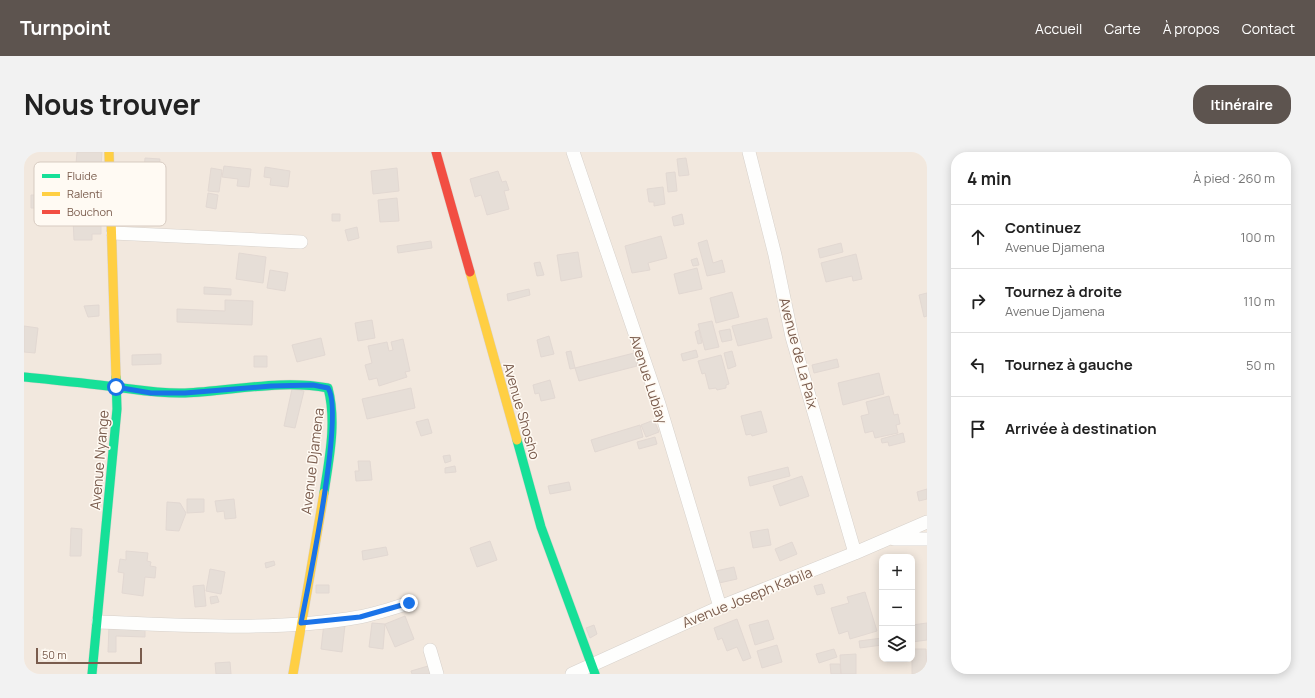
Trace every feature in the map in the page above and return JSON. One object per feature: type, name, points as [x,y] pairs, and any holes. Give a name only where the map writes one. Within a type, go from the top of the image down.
[{"type":"street","name":"Avenue Nyange","points":[[109,152],[109,162]]},
{"type":"street","name":"Avenue Shosho","points":[[436,152],[541,527],[593,669]]},
{"type":"street","name":"Avenue Lubiay","points":[[573,152],[658,404],[720,607]]},
{"type":"street","name":"Avenue de La Paix","points":[[749,152],[775,255],[792,337],[855,553]]},
{"type":"street","name":"Avenue Nyange","points":[[92,674],[118,408],[116,387],[113,226]]},
{"type":"street","points":[[113,233],[301,242]]},
{"type":"street","name":"Avenue Djamena","points":[[24,377],[116,387],[151,393],[185,393],[271,386],[313,385],[328,388],[332,394],[333,405],[328,462],[316,546],[293,674]]},
{"type":"street","points":[[888,539],[927,522]]},
{"type":"street","name":"Avenue Joseph Kabila","points":[[572,674],[593,669],[720,607],[888,539],[927,539]]},
{"type":"street","points":[[98,622],[197,626],[301,623],[360,617],[409,603]]},
{"type":"street","points":[[430,650],[437,674]]},
{"type":"shaded area","points":[[24,152],[927,152],[927,674],[24,674]]},
{"type":"building","points":[[77,152],[102,152],[101,162],[76,162]]},
{"type":"building","points":[[145,158],[160,159],[160,162],[145,162]]},
{"type":"building","points":[[686,158],[689,175],[679,176],[677,159]]},
{"type":"building","points":[[224,166],[251,169],[249,187],[237,186],[238,179],[222,177]]},
{"type":"building","points":[[265,167],[290,171],[288,187],[270,185],[271,178],[264,177]]},
{"type":"building","points":[[211,168],[222,170],[219,192],[208,191]]},
{"type":"building","points":[[397,168],[399,191],[373,194],[371,171]]},
{"type":"building","points":[[498,171],[502,182],[506,181],[509,190],[504,191],[509,209],[487,215],[481,195],[475,197],[470,179]]},
{"type":"building","points":[[675,172],[677,191],[668,192],[666,173]]},
{"type":"building","points":[[663,187],[665,204],[654,206],[654,202],[649,202],[647,189]]},
{"type":"building","points":[[208,193],[218,195],[216,209],[206,207]]},
{"type":"building","points":[[31,195],[34,195],[34,208],[31,208]]},
{"type":"building","points":[[397,198],[399,221],[380,222],[378,200]]},
{"type":"building","points":[[332,214],[340,214],[340,221],[332,221]]},
{"type":"building","points":[[682,214],[684,224],[674,226],[672,217]]},
{"type":"building","points":[[73,226],[101,226],[101,234],[92,234],[92,240],[74,240]]},
{"type":"building","points":[[357,227],[359,238],[348,241],[345,230]]},
{"type":"building","points":[[661,236],[667,258],[648,263],[650,270],[632,273],[625,246]]},
{"type":"building","points":[[707,240],[713,263],[722,260],[725,272],[707,276],[698,243]]},
{"type":"building","points":[[431,241],[432,248],[398,253],[397,246]]},
{"type":"building","points":[[841,243],[843,252],[820,258],[818,249]]},
{"type":"building","points":[[578,252],[582,277],[561,281],[557,255]]},
{"type":"building","points":[[239,253],[266,257],[263,283],[236,279]]},
{"type":"building","points":[[856,254],[862,279],[853,281],[852,276],[826,282],[821,263]]},
{"type":"building","points":[[697,258],[699,265],[693,266],[691,260]]},
{"type":"building","points":[[540,262],[544,275],[537,276],[534,263]]},
{"type":"building","points":[[697,268],[702,289],[679,294],[674,274]]},
{"type":"building","points":[[270,270],[288,273],[285,291],[267,288]]},
{"type":"building","points":[[204,287],[231,289],[231,295],[204,294]]},
{"type":"building","points":[[529,289],[530,295],[508,301],[507,294]]},
{"type":"building","points":[[732,292],[739,317],[716,323],[710,298]]},
{"type":"building","points":[[927,293],[927,316],[924,317],[919,295]]},
{"type":"building","points":[[225,300],[253,301],[252,325],[177,322],[177,309],[225,311]]},
{"type":"building","points":[[99,305],[99,316],[88,317],[84,306]]},
{"type":"building","points":[[767,318],[772,338],[738,346],[732,326]]},
{"type":"building","points":[[372,320],[375,338],[358,341],[355,323]]},
{"type":"building","points":[[712,321],[719,347],[705,350],[698,324]]},
{"type":"building","points":[[24,326],[38,328],[35,353],[24,352]]},
{"type":"building","points":[[730,329],[732,340],[722,342],[719,331]]},
{"type":"building","points":[[699,330],[702,343],[698,344],[695,332]]},
{"type":"building","points":[[549,336],[554,354],[541,357],[537,340]]},
{"type":"building","points":[[321,338],[325,355],[297,362],[292,345]]},
{"type":"building","points":[[403,339],[410,371],[405,372],[407,377],[379,386],[377,378],[369,380],[365,365],[372,363],[368,346],[387,342],[389,351],[393,350],[391,342]]},
{"type":"building","points":[[696,350],[698,357],[683,361],[681,354]]},
{"type":"building","points":[[571,351],[575,368],[570,369],[566,352]]},
{"type":"building","points":[[732,351],[736,366],[728,369],[724,353]]},
{"type":"building","points":[[634,353],[637,366],[579,381],[575,368]]},
{"type":"building","points":[[161,354],[161,364],[132,365],[132,355]]},
{"type":"building","points":[[721,355],[729,384],[726,385],[726,388],[717,390],[716,388],[709,389],[705,373],[702,374],[698,361]]},
{"type":"building","points":[[254,356],[267,356],[267,367],[254,367]]},
{"type":"building","points":[[837,359],[839,367],[814,373],[812,365]]},
{"type":"building","points":[[879,373],[884,394],[843,405],[838,383]]},
{"type":"building","points":[[550,380],[555,398],[541,401],[539,393],[535,394],[533,385]]},
{"type":"building","points":[[411,388],[415,408],[367,419],[362,399]]},
{"type":"building","points":[[292,389],[304,391],[295,428],[284,426]]},
{"type":"building","points":[[889,396],[894,415],[898,414],[900,424],[896,425],[898,433],[875,438],[873,431],[865,433],[861,416],[869,414],[866,402]]},
{"type":"building","points":[[761,411],[767,432],[752,436],[751,434],[746,435],[741,416]]},
{"type":"building","points":[[428,419],[432,433],[421,436],[416,422]]},
{"type":"building","points":[[654,420],[659,432],[646,437],[641,425]]},
{"type":"building","points":[[640,425],[643,437],[595,452],[591,440]]},
{"type":"building","points":[[903,433],[905,442],[889,446],[888,442],[882,443],[881,439]]},
{"type":"building","points":[[655,437],[657,444],[639,449],[637,442]]},
{"type":"building","points":[[450,455],[451,461],[445,463],[443,456]]},
{"type":"building","points":[[358,461],[370,461],[372,480],[356,481],[355,471],[359,471]]},
{"type":"building","points":[[455,466],[456,472],[445,473],[445,468]]},
{"type":"building","points":[[788,467],[790,476],[750,486],[748,477]]},
{"type":"building","points":[[802,476],[809,496],[780,506],[773,486]]},
{"type":"building","points":[[569,482],[571,490],[550,494],[548,486]]},
{"type":"building","points":[[927,489],[927,499],[919,501],[917,492]]},
{"type":"building","points":[[187,499],[204,499],[204,512],[187,513]]},
{"type":"building","points":[[234,499],[236,518],[225,519],[224,511],[217,512],[215,501]]},
{"type":"building","points":[[167,502],[180,503],[186,513],[179,531],[166,530]]},
{"type":"building","points":[[71,528],[82,529],[81,556],[70,556]]},
{"type":"building","points":[[768,529],[771,545],[753,548],[750,532]]},
{"type":"building","points":[[490,541],[497,560],[477,567],[470,548]]},
{"type":"building","points":[[792,542],[797,554],[780,561],[775,549]]},
{"type":"building","points":[[386,547],[388,555],[363,560],[362,551]]},
{"type":"building","points":[[126,551],[148,553],[147,561],[151,562],[150,566],[156,567],[155,578],[145,577],[143,596],[122,593],[124,573],[118,572],[120,559],[126,560]]},
{"type":"building","points":[[274,561],[275,565],[266,568],[265,563]]},
{"type":"building","points":[[734,567],[737,579],[719,583],[716,571]]},
{"type":"building","points":[[210,569],[225,572],[221,594],[206,591]]},
{"type":"building","points":[[822,584],[825,593],[817,595],[814,586]]},
{"type":"building","points":[[204,585],[206,606],[195,607],[193,586]]},
{"type":"building","points":[[316,585],[329,585],[329,593],[316,593]]},
{"type":"building","points":[[865,592],[877,631],[850,639],[848,631],[839,634],[831,608],[849,603],[847,597]]},
{"type":"building","points":[[217,596],[219,602],[211,604],[210,597]]},
{"type":"building","points":[[405,616],[414,639],[395,647],[385,624]]},
{"type":"building","points":[[737,619],[751,658],[743,661],[737,647],[727,651],[722,638],[718,640],[714,628]]},
{"type":"building","points":[[768,620],[774,639],[755,645],[749,625]]},
{"type":"building","points":[[324,623],[345,625],[342,652],[321,649]]},
{"type":"building","points":[[372,623],[385,624],[383,649],[369,647]]},
{"type":"building","points":[[927,623],[927,640],[915,642],[915,625]]},
{"type":"building","points":[[109,625],[145,626],[145,637],[116,636],[116,652],[108,652]]},
{"type":"building","points":[[594,625],[597,634],[590,638],[586,628]]},
{"type":"building","points":[[879,638],[879,645],[860,648],[859,641]]},
{"type":"building","points":[[777,645],[782,662],[762,668],[757,651]]},
{"type":"building","points":[[834,649],[837,657],[819,663],[816,654]]},
{"type":"building","points":[[915,649],[926,649],[927,674],[912,674],[912,662],[915,662]]},
{"type":"building","points":[[856,654],[856,674],[841,674],[840,655]]},
{"type":"building","points":[[230,662],[231,674],[216,674],[215,663]]},
{"type":"building","points":[[830,664],[840,664],[841,674],[831,674]]},
{"type":"building","points":[[428,666],[430,674],[412,674],[411,671]]},
{"type":"traffic: fast","points":[[24,377],[167,393],[203,392],[275,385],[328,388],[331,401],[332,427],[330,454],[324,493]]},
{"type":"traffic: fast","points":[[92,674],[117,409],[116,377]]},
{"type":"traffic: fast","points":[[517,440],[541,527],[595,674]]},
{"type":"traffic: slow","points":[[109,152],[109,162]]},
{"type":"traffic: slow","points":[[111,226],[116,377]]},
{"type":"traffic: slow","points":[[470,272],[517,440]]},
{"type":"traffic: slow","points":[[293,674],[324,493]]},
{"type":"traffic: jam","points":[[436,152],[470,272]]},
{"type":"route","points":[[116,387],[151,393],[185,393],[271,386],[313,385],[328,388],[332,394],[333,405],[328,468],[316,546],[301,623],[360,617],[409,603]]}]
